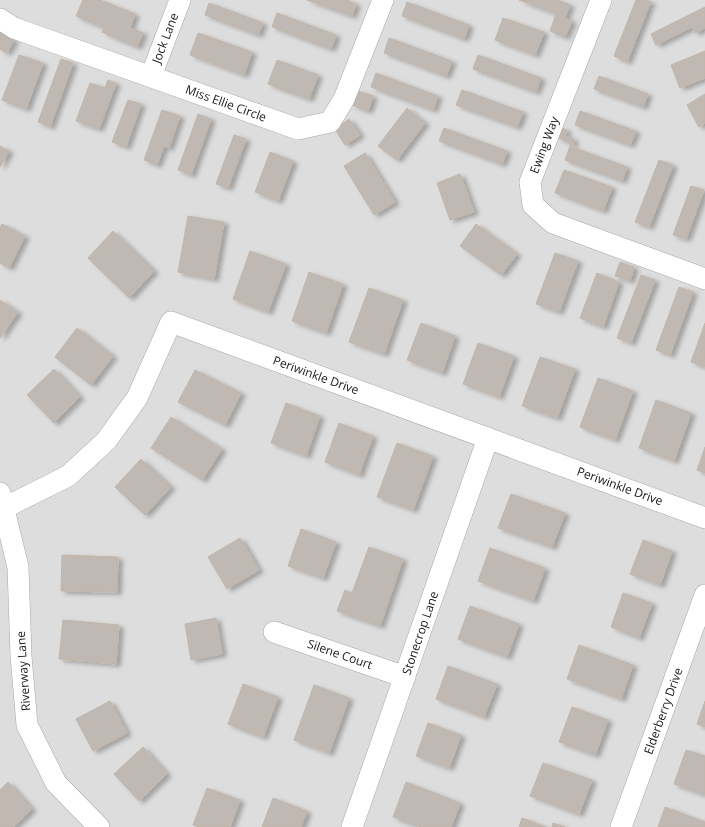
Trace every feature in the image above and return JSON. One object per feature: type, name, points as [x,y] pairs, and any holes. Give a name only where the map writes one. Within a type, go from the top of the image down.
[{"type":"street","name":"Jock Lane","points":[[151,76],[180,0]]},
{"type":"street","name":"Miss Ellie Circle","points":[[0,19],[14,28],[298,129],[330,122],[344,99],[383,0]]},
{"type":"street","name":"Ewing Way","points":[[601,0],[530,182],[533,205],[553,223],[705,279]]},
{"type":"street","name":"Periwinkle Drive","points":[[2,500],[68,476],[106,441],[137,398],[171,322],[705,518]]},
{"type":"street","name":"Stonecrop Lane","points":[[352,827],[488,438]]},
{"type":"street","name":"Riverway Lane","points":[[2,500],[18,567],[20,656],[27,725],[56,783],[99,827]]},
{"type":"street","name":"Elderberry Drive","points":[[621,827],[705,595]]},
{"type":"street","name":"Silene Court","points":[[274,632],[405,677]]},
{"type":"shaded area","points":[[0,0],[705,0],[705,827],[0,827]]},
{"type":"building","points":[[83,0],[100,0],[135,14],[130,28],[143,33],[137,47],[102,32],[104,28],[76,16]]},
{"type":"building","points":[[307,0],[347,0],[356,4],[352,16]]},
{"type":"building","points":[[519,0],[558,0],[570,5],[565,18],[572,21],[565,37],[550,31],[556,14]]},
{"type":"building","points":[[636,0],[651,1],[627,62],[614,56]]},
{"type":"building","points":[[407,2],[469,25],[464,39],[402,16]]},
{"type":"building","points":[[209,3],[263,23],[258,35],[205,15]]},
{"type":"building","points":[[705,7],[705,28],[695,33],[692,27],[656,45],[651,34]]},
{"type":"building","points":[[277,13],[336,35],[331,49],[272,27]]},
{"type":"building","points":[[503,18],[544,32],[535,55],[495,40]]},
{"type":"building","points":[[0,32],[14,40],[7,53],[0,49]]},
{"type":"building","points":[[198,33],[252,52],[244,75],[190,55]]},
{"type":"building","points":[[389,38],[452,61],[446,76],[384,53]]},
{"type":"building","points":[[705,51],[705,78],[680,88],[671,65]]},
{"type":"building","points":[[19,55],[43,63],[26,109],[2,100]]},
{"type":"building","points":[[478,55],[541,78],[536,92],[473,69]]},
{"type":"building","points":[[61,59],[73,63],[50,127],[38,122]]},
{"type":"building","points":[[277,60],[318,75],[309,99],[268,84]]},
{"type":"building","points":[[376,73],[438,96],[433,110],[371,87]]},
{"type":"building","points":[[599,76],[648,94],[643,107],[594,89]]},
{"type":"building","points":[[108,80],[116,83],[99,129],[76,121],[90,83],[105,88]]},
{"type":"building","points":[[462,90],[523,112],[517,127],[456,105]]},
{"type":"building","points":[[358,91],[373,96],[368,111],[352,105]]},
{"type":"building","points":[[705,94],[705,123],[699,127],[687,105]]},
{"type":"building","points":[[128,100],[141,104],[126,147],[112,142]]},
{"type":"building","points":[[407,108],[425,123],[397,160],[378,146]]},
{"type":"building","points":[[162,110],[180,116],[169,148],[164,146],[157,165],[144,160]]},
{"type":"building","points":[[580,111],[636,131],[630,145],[575,125]]},
{"type":"building","points":[[198,114],[211,119],[191,175],[178,170]]},
{"type":"building","points":[[349,119],[360,135],[345,145],[335,129]]},
{"type":"building","points":[[444,128],[507,151],[502,164],[439,141]]},
{"type":"building","points":[[561,128],[567,130],[565,136],[574,139],[572,147],[627,167],[622,181],[565,160],[571,143],[558,138]]},
{"type":"building","points":[[234,135],[246,139],[228,188],[216,184]]},
{"type":"building","points":[[0,146],[9,151],[0,167]]},
{"type":"building","points":[[270,152],[293,161],[278,201],[255,192]]},
{"type":"building","points":[[365,153],[395,202],[374,215],[344,166]]},
{"type":"building","points":[[659,160],[673,165],[649,227],[635,222]]},
{"type":"building","points":[[564,170],[612,187],[603,211],[555,193]]},
{"type":"building","points":[[460,174],[474,212],[450,220],[437,183]]},
{"type":"building","points":[[691,186],[704,190],[686,239],[673,235]]},
{"type":"building","points":[[188,216],[224,222],[214,279],[178,272]]},
{"type":"building","points":[[2,224],[25,236],[9,268],[0,263],[0,228]]},
{"type":"building","points":[[476,224],[517,254],[501,275],[460,246]]},
{"type":"building","points":[[113,231],[154,271],[129,298],[88,258]]},
{"type":"building","points":[[250,251],[286,264],[268,312],[233,299]]},
{"type":"building","points":[[555,253],[578,261],[559,312],[536,304]]},
{"type":"building","points":[[620,262],[634,267],[630,281],[615,276]]},
{"type":"building","points":[[309,272],[343,284],[326,333],[292,321]]},
{"type":"building","points":[[597,273],[619,282],[603,327],[580,318]]},
{"type":"building","points":[[641,275],[655,280],[631,343],[617,338]]},
{"type":"building","points":[[679,287],[693,292],[670,355],[656,350]]},
{"type":"building","points":[[369,288],[403,300],[384,354],[349,342]]},
{"type":"building","points":[[0,300],[18,312],[0,338]]},
{"type":"building","points":[[421,323],[455,336],[442,373],[407,360]]},
{"type":"building","points":[[705,323],[705,367],[691,362]]},
{"type":"building","points":[[77,328],[113,356],[91,385],[55,357]]},
{"type":"building","points":[[478,343],[514,356],[499,397],[463,384]]},
{"type":"building","points":[[540,357],[575,369],[557,418],[522,406]]},
{"type":"building","points":[[54,369],[80,397],[54,423],[27,395]]},
{"type":"building","points":[[195,370],[241,393],[225,425],[178,402]]},
{"type":"building","points":[[598,378],[633,391],[615,440],[580,427]]},
{"type":"building","points":[[656,400],[691,413],[674,461],[639,448]]},
{"type":"building","points":[[286,403],[320,416],[306,456],[271,443]]},
{"type":"building","points":[[171,417],[222,449],[202,480],[151,448]]},
{"type":"building","points":[[339,423],[373,436],[359,475],[325,462]]},
{"type":"building","points":[[397,443],[433,456],[413,510],[377,497]]},
{"type":"building","points":[[705,447],[705,473],[697,470]]},
{"type":"building","points":[[141,459],[171,487],[145,515],[115,487]]},
{"type":"building","points":[[511,494],[565,513],[552,547],[498,528]]},
{"type":"building","points":[[301,529],[336,542],[323,578],[288,566]]},
{"type":"building","points":[[240,538],[259,570],[227,589],[208,557]]},
{"type":"building","points":[[643,540],[672,551],[660,585],[630,574]]},
{"type":"building","points":[[369,547],[403,559],[380,626],[337,611],[345,590],[352,593]]},
{"type":"building","points":[[490,548],[545,568],[533,601],[478,581]]},
{"type":"building","points":[[62,555],[118,557],[117,592],[61,591]]},
{"type":"building","points":[[623,593],[652,603],[639,638],[611,627]]},
{"type":"building","points":[[470,606],[519,624],[507,657],[458,639]]},
{"type":"building","points":[[216,618],[222,654],[191,660],[185,624]]},
{"type":"building","points":[[63,620],[119,625],[116,664],[59,659]]},
{"type":"building","points":[[579,645],[633,665],[621,699],[567,679]]},
{"type":"building","points":[[448,666],[497,684],[484,717],[436,699]]},
{"type":"building","points":[[243,684],[278,697],[263,737],[228,724]]},
{"type":"building","points":[[314,685],[349,698],[329,753],[294,740]]},
{"type":"building","points":[[110,701],[127,733],[93,751],[76,719]]},
{"type":"building","points":[[705,701],[705,727],[697,724]]},
{"type":"building","points":[[572,707],[608,720],[595,755],[559,742]]},
{"type":"building","points":[[428,723],[461,735],[449,768],[416,756]]},
{"type":"building","points":[[143,747],[167,774],[139,801],[114,774]]},
{"type":"building","points":[[686,750],[705,756],[705,795],[674,784]]},
{"type":"building","points":[[543,763],[592,780],[579,814],[530,796]]},
{"type":"building","points":[[8,782],[32,809],[13,827],[0,827],[0,790]]},
{"type":"building","points":[[406,782],[460,803],[451,827],[421,827],[393,817]]},
{"type":"building","points":[[207,788],[240,800],[230,827],[198,827],[193,825]]},
{"type":"building","points":[[273,798],[307,811],[301,827],[262,827]]},
{"type":"building","points":[[665,807],[705,822],[705,827],[658,827]]},
{"type":"building","points":[[522,818],[546,827],[519,827]]},
{"type":"building","points":[[553,823],[565,827],[552,827]]}]
